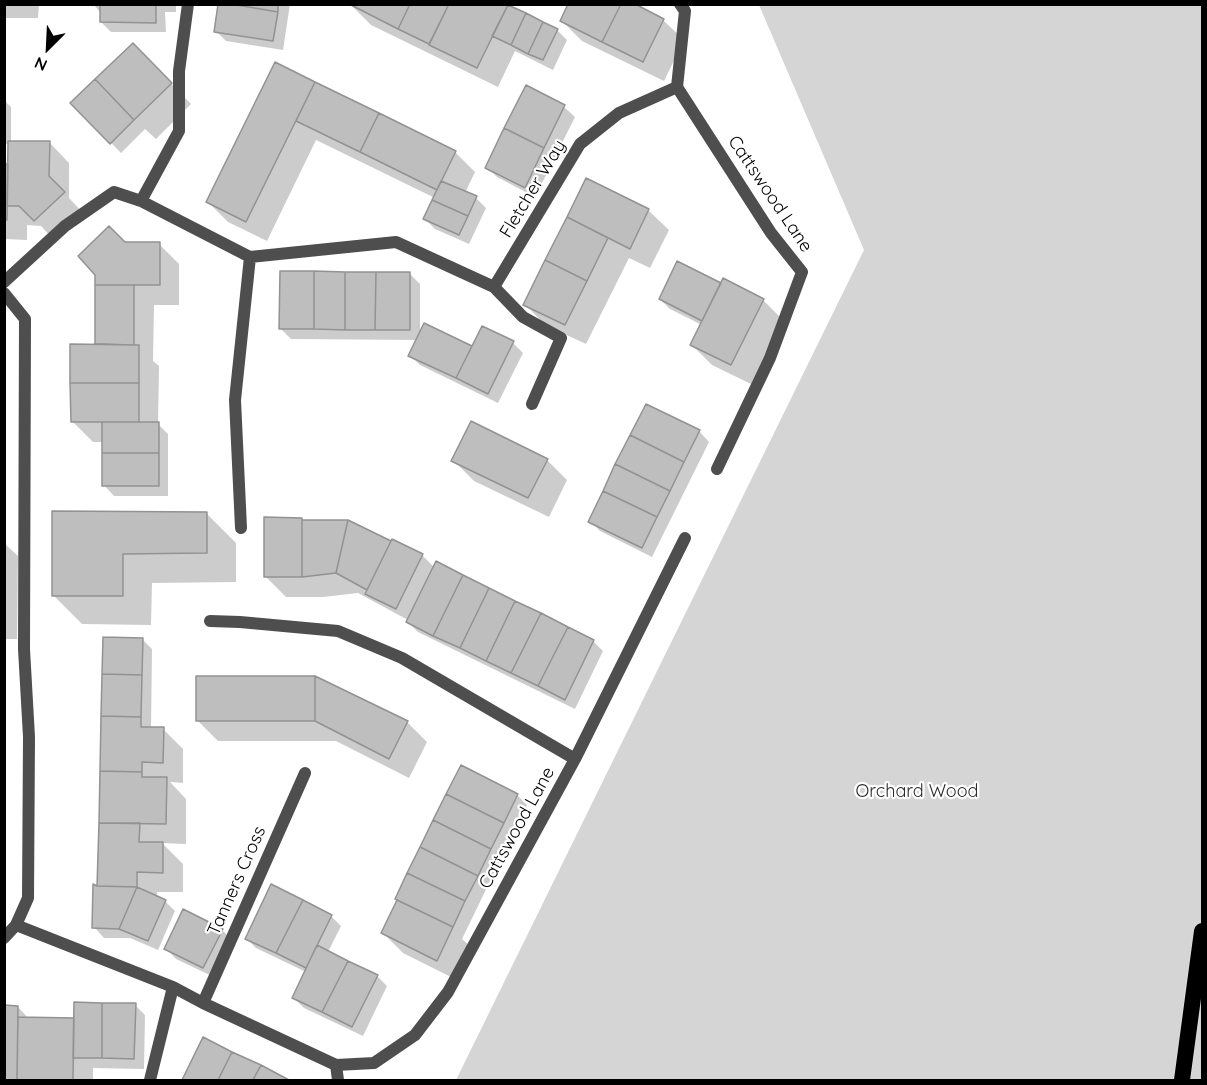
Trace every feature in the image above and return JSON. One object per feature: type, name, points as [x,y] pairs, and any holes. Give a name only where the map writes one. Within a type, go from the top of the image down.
[{"type":"highway","points":[[1182,1080],[1203,931]]},
{"type":"street","points":[[141,201],[179,131],[179,71],[188,4]]},
{"type":"street","points":[[677,87],[685,11],[680,4]]},
{"type":"street","name":"Fletcher Way","points":[[494,287],[580,144],[619,113],[677,87]]},
{"type":"street","name":"Cattswood Lane","points":[[677,87],[771,233],[802,272],[770,358],[717,469]]},
{"type":"street","points":[[4,282],[65,226],[114,192],[141,201],[250,257],[396,242],[494,287],[523,317],[561,338],[532,404]]},
{"type":"street","points":[[242,528],[235,400],[250,257]]},
{"type":"street","points":[[4,293],[25,319],[24,637],[29,737],[28,898],[16,925],[4,938]]},
{"type":"street","name":"Cattswood Lane","points":[[336,1065],[375,1063],[415,1035],[448,992],[575,759],[685,538]]},
{"type":"street","points":[[210,621],[338,631],[402,658],[575,759]]},
{"type":"street","name":"Tanners Cross","points":[[202,1003],[304,773]]},
{"type":"street","points":[[16,925],[173,987],[202,1003],[336,1065],[338,1080]]},
{"type":"street","points":[[150,1080],[173,987]]},
{"type":"green space","name":"Orchard Wood","points":[[759,5],[1202,5],[1202,1080],[456,1080],[864,250]]},
{"type":"building","points":[[100,4],[156,4],[156,23],[100,22]]},
{"type":"building","points":[[218,4],[278,12],[273,41],[214,32]]},
{"type":"building","points":[[231,4],[278,4],[278,12]]},
{"type":"building","points":[[349,4],[410,4],[398,29]]},
{"type":"building","points":[[410,4],[449,4],[429,44],[398,29]]},
{"type":"building","points":[[449,4],[508,5],[477,68],[429,45]]},
{"type":"building","points":[[568,4],[621,4],[602,42],[560,21]]},
{"type":"building","points":[[621,4],[635,4],[664,19],[643,62],[602,42]]},
{"type":"building","points":[[508,5],[526,13],[511,45],[492,36]]},
{"type":"building","points":[[526,13],[543,22],[528,54],[511,45]]},
{"type":"building","points":[[543,22],[558,29],[543,60],[528,54]]},
{"type":"building","points":[[133,43],[172,83],[134,120],[95,79]]},
{"type":"building","points":[[275,62],[315,82],[246,222],[206,202]]},
{"type":"building","points":[[95,79],[134,120],[110,144],[70,103]]},
{"type":"building","points":[[315,82],[379,113],[360,152],[296,121]]},
{"type":"building","points":[[526,85],[565,105],[544,148],[504,128]]},
{"type":"building","points":[[379,113],[456,151],[437,190],[360,152]]},
{"type":"building","points":[[504,128],[544,148],[525,188],[485,168]]},
{"type":"building","points":[[8,141],[50,141],[49,176],[65,192],[34,221],[19,206],[7,206]]},
{"type":"building","points":[[4,164],[8,164],[7,220],[4,220]]},
{"type":"building","points":[[586,178],[649,209],[630,249],[567,217]]},
{"type":"building","points":[[441,181],[477,196],[468,216],[432,200]]},
{"type":"building","points":[[432,200],[468,216],[459,235],[423,219]]},
{"type":"building","points":[[567,217],[608,238],[587,281],[545,260]]},
{"type":"building","points":[[109,226],[125,242],[160,242],[160,285],[95,285],[95,275],[78,256]]},
{"type":"building","points":[[545,260],[587,281],[565,325],[523,305]]},
{"type":"building","points":[[677,261],[721,283],[702,321],[659,299]]},
{"type":"building","points":[[280,271],[314,271],[314,329],[279,329]]},
{"type":"building","points":[[314,271],[345,272],[345,330],[314,329]]},
{"type":"building","points":[[345,272],[376,272],[375,330],[345,330]]},
{"type":"building","points":[[376,272],[410,272],[410,330],[375,330]]},
{"type":"building","points":[[723,278],[764,299],[731,365],[690,345]]},
{"type":"building","points":[[95,285],[134,285],[134,345],[95,344]]},
{"type":"building","points":[[424,323],[472,346],[456,378],[408,356]]},
{"type":"building","points":[[482,326],[514,341],[488,394],[456,378]]},
{"type":"building","points":[[70,344],[139,345],[139,383],[70,383]]},
{"type":"building","points":[[70,383],[139,383],[139,422],[71,422]]},
{"type":"building","points":[[646,404],[700,430],[684,462],[630,435]]},
{"type":"building","points":[[471,421],[548,459],[528,498],[451,461]]},
{"type":"building","points":[[102,422],[159,422],[159,453],[102,453]]},
{"type":"building","points":[[630,435],[684,462],[670,491],[615,464]]},
{"type":"building","points":[[102,453],[159,453],[159,486],[102,486]]},
{"type":"building","points":[[615,464],[670,491],[657,517],[603,491]]},
{"type":"building","points":[[603,491],[657,517],[642,548],[588,522]]},
{"type":"building","points":[[52,511],[207,512],[207,553],[123,554],[123,596],[52,596]]},
{"type":"building","points":[[264,517],[302,518],[302,577],[264,577]]},
{"type":"building","points":[[302,520],[348,520],[336,573],[302,577]]},
{"type":"building","points":[[348,520],[391,541],[367,590],[336,573]]},
{"type":"building","points":[[392,539],[423,554],[396,609],[365,594]]},
{"type":"building","points":[[436,561],[463,575],[433,636],[406,622]]},
{"type":"building","points":[[463,575],[489,588],[460,648],[433,636]]},
{"type":"building","points":[[489,588],[515,601],[486,661],[460,648]]},
{"type":"building","points":[[515,601],[541,613],[511,673],[486,661]]},
{"type":"building","points":[[541,613],[568,627],[538,686],[511,673]]},
{"type":"building","points":[[568,627],[594,640],[565,700],[538,686]]},
{"type":"building","points":[[103,637],[143,638],[142,675],[102,674]]},
{"type":"building","points":[[102,674],[142,675],[141,717],[101,716]]},
{"type":"building","points":[[196,676],[315,676],[315,721],[196,721]]},
{"type":"building","points":[[315,676],[408,721],[389,759],[315,721]]},
{"type":"building","points":[[101,716],[141,717],[141,727],[164,727],[163,763],[142,762],[142,772],[100,771]]},
{"type":"building","points":[[461,765],[518,794],[504,823],[446,794]]},
{"type":"building","points":[[100,771],[142,772],[142,777],[167,777],[166,824],[99,823]]},
{"type":"building","points":[[446,794],[504,823],[491,849],[433,820]]},
{"type":"building","points":[[433,820],[491,849],[478,876],[420,847]]},
{"type":"building","points":[[99,823],[140,823],[139,842],[163,842],[163,873],[137,872],[137,887],[97,886]]},
{"type":"building","points":[[420,847],[478,876],[465,901],[407,873]]},
{"type":"building","points":[[407,873],[465,901],[453,927],[395,899]]},
{"type":"building","points":[[93,884],[137,887],[119,929],[92,928]]},
{"type":"building","points":[[271,884],[303,900],[276,953],[245,939]]},
{"type":"building","points":[[137,887],[166,900],[148,941],[119,929]]},
{"type":"building","points":[[303,900],[332,915],[306,968],[276,953]]},
{"type":"building","points":[[397,900],[453,927],[437,961],[381,933]]},
{"type":"building","points":[[183,909],[223,929],[203,968],[164,949]]},
{"type":"building","points":[[317,945],[348,961],[322,1012],[292,998]]},
{"type":"building","points":[[348,961],[378,975],[352,1027],[322,1012]]},
{"type":"building","points":[[74,1002],[102,1003],[102,1058],[73,1058]]},
{"type":"building","points":[[102,1003],[136,1003],[134,1059],[102,1058]]},
{"type":"building","points":[[4,1005],[18,1006],[17,1080],[4,1080]]},
{"type":"building","points":[[18,1017],[74,1018],[73,1080],[17,1080]]},
{"type":"building","points":[[203,1037],[232,1052],[218,1080],[182,1080]]},
{"type":"building","points":[[232,1052],[261,1065],[253,1080],[218,1080]]},
{"type":"building","points":[[261,1065],[289,1080],[253,1080]]}]
